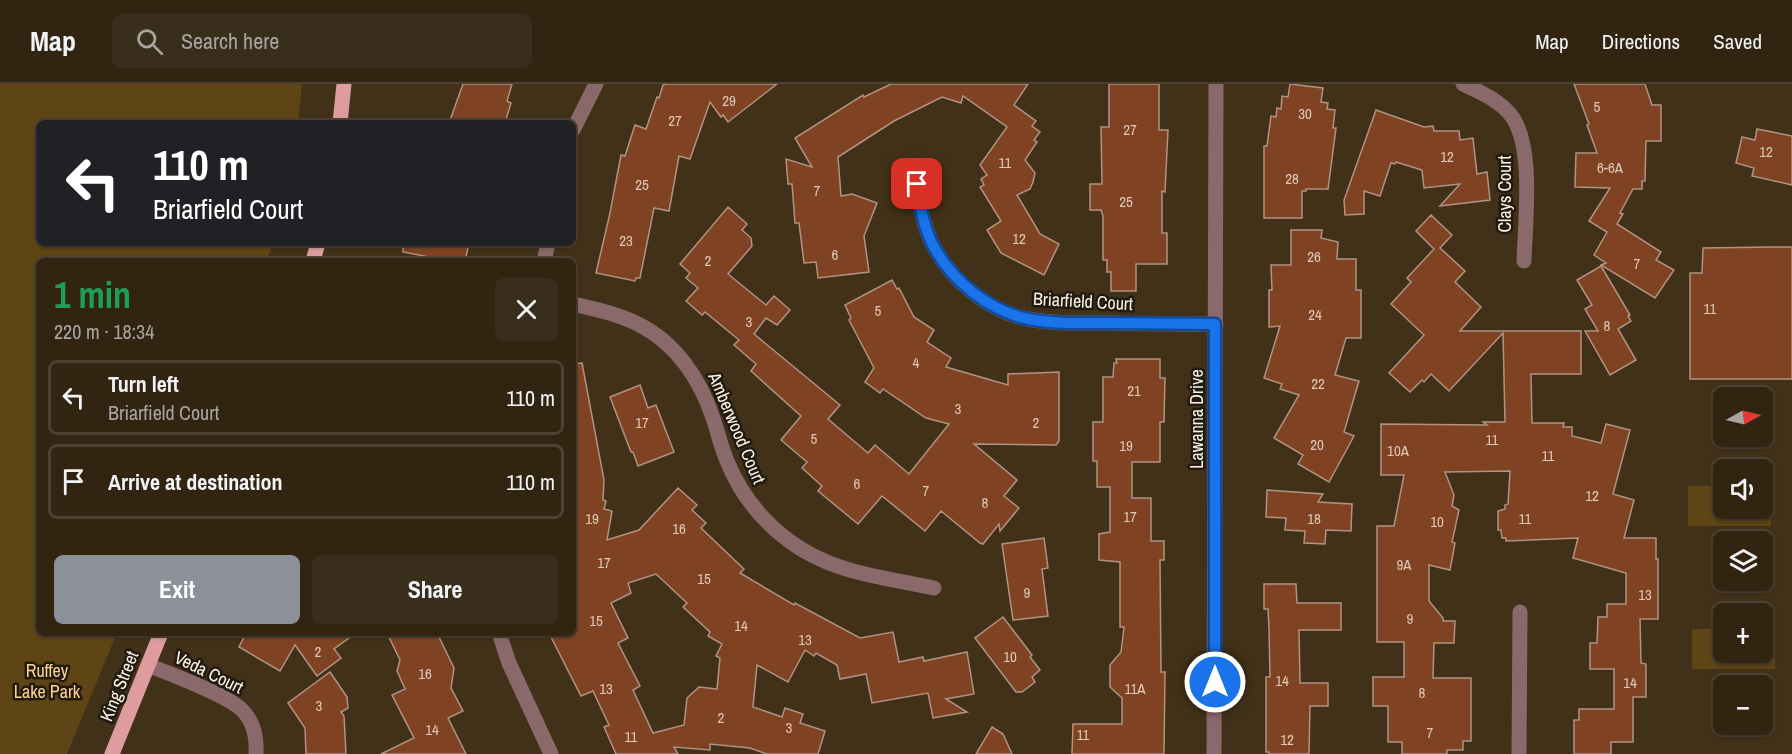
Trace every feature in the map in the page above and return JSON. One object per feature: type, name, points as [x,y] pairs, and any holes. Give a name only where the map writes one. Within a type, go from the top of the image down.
[{"type":"main road","points":[[339,120],[344,84]]},
{"type":"main road","name":"King Street","points":[[112,754],[160,636]]},
{"type":"street","points":[[576,124],[596,84]]},
{"type":"street","name":"Lawanna Drive","points":[[1214,754],[1216,84]]},
{"type":"street","name":"Clays Court","points":[[1463,84],[1488,95],[1510,115],[1521,135],[1526,158],[1524,261]]},
{"type":"street","name":"Briarfield Court","points":[[917,184],[922,214],[933,244],[944,262],[958,278],[993,306],[1026,319],[1056,322],[1215,324]]},
{"type":"street","name":"Amberwood Court","points":[[576,305],[623,317],[638,324],[672,348],[693,373],[704,391],[726,459],[745,496],[758,512],[787,539],[837,567],[934,588]]},
{"type":"street","points":[[1519,754],[1520,612]]},
{"type":"street","points":[[500,636],[509,663],[551,754]]},
{"type":"street","name":"Veda Court","points":[[148,665],[226,699],[242,709],[256,735],[256,754]]},
{"type":"green space","name":"Ruffey Lake Park","points":[[0,84],[302,84],[298,120],[36,120],[36,246],[272,246],[268,258],[36,258],[36,636],[116,636],[67,754],[0,754]]},
{"type":"green space","points":[[1688,486],[1713,486],[1713,519],[1771,519],[1771,526],[1688,526]]},
{"type":"green space","points":[[1692,629],[1713,629],[1713,663],[1773,663],[1773,630],[1775,630],[1775,669],[1692,669]]},
{"type":"building","points":[[463,84],[512,84],[507,101],[511,103],[506,120],[450,120]]},
{"type":"building","points":[[777,84],[728,122],[723,115],[721,117],[710,102],[690,159],[679,156],[669,211],[654,208],[640,278],[636,278],[635,281],[596,273],[621,155],[625,156],[635,125],[646,129],[657,97],[659,98],[663,85]]},
{"type":"building","points":[[891,84],[1028,84],[1014,105],[1036,121],[1032,126],[1040,132],[1034,140],[1037,142],[1025,160],[1035,173],[1033,182],[1030,189],[1017,195],[1040,234],[1059,244],[1044,275],[1001,253],[987,230],[1001,221],[980,187],[984,185],[981,179],[987,175],[980,165],[1007,127],[963,96],[961,103],[942,97],[894,121],[838,157],[841,196],[852,194],[877,203],[864,236],[869,272],[818,278],[816,262],[804,263],[799,223],[795,223],[792,184],[788,184],[786,159],[812,167],[795,138],[863,95],[864,97]]},
{"type":"building","points":[[1109,84],[1159,84],[1159,130],[1168,130],[1165,192],[1162,191],[1162,233],[1167,233],[1167,264],[1136,264],[1136,291],[1111,291],[1111,272],[1107,272],[1107,260],[1103,260],[1103,216],[1101,210],[1090,210],[1090,184],[1102,184],[1101,127],[1109,127]]},
{"type":"building","points":[[1290,84],[1323,88],[1321,102],[1328,103],[1327,109],[1335,110],[1333,128],[1336,128],[1328,189],[1302,191],[1302,218],[1264,218],[1264,146],[1267,146],[1271,116],[1276,117],[1277,108],[1281,109],[1282,96],[1288,97]]},
{"type":"building","points":[[1574,84],[1645,84],[1652,105],[1661,105],[1661,141],[1646,141],[1645,181],[1642,181],[1642,189],[1633,189],[1620,213],[1623,214],[1617,224],[1661,252],[1656,260],[1674,270],[1655,298],[1601,265],[1606,263],[1594,255],[1607,232],[1589,221],[1610,188],[1575,187],[1576,153],[1597,153]]},
{"type":"building","points":[[1376,110],[1424,127],[1433,126],[1434,131],[1459,131],[1460,140],[1473,138],[1477,174],[1487,172],[1490,200],[1440,206],[1460,184],[1424,188],[1422,170],[1396,162],[1391,163],[1380,196],[1364,191],[1364,214],[1345,215],[1344,200]]},
{"type":"building","points":[[1757,129],[1792,136],[1792,185],[1752,176],[1754,168],[1736,163],[1742,137],[1755,140]]},
{"type":"building","points":[[728,207],[747,224],[742,230],[751,238],[752,246],[728,274],[766,305],[774,296],[790,310],[777,325],[766,318],[754,334],[840,405],[828,419],[868,453],[875,445],[909,474],[949,424],[926,418],[883,389],[880,393],[865,382],[874,368],[849,320],[851,318],[845,305],[892,280],[897,289],[899,288],[914,317],[934,330],[927,342],[951,358],[946,367],[1008,385],[1008,374],[1059,372],[1059,441],[1056,445],[974,444],[1017,480],[1004,496],[1019,508],[1000,531],[999,524],[983,544],[980,543],[941,511],[925,531],[882,496],[858,524],[818,491],[822,486],[802,468],[807,462],[781,440],[801,416],[751,371],[756,364],[734,345],[739,340],[705,312],[702,315],[686,301],[698,288],[686,278],[690,273],[680,264]]},
{"type":"building","points":[[1431,215],[1452,235],[1440,248],[1465,271],[1455,282],[1481,307],[1460,331],[1581,331],[1581,374],[1531,374],[1532,423],[1564,423],[1563,427],[1572,427],[1572,436],[1601,443],[1606,424],[1630,430],[1613,494],[1634,500],[1624,538],[1656,538],[1658,619],[1640,619],[1641,663],[1646,664],[1646,697],[1633,697],[1633,742],[1611,742],[1611,754],[1574,754],[1574,720],[1579,720],[1579,709],[1614,709],[1614,669],[1590,669],[1590,643],[1597,643],[1598,617],[1607,617],[1607,604],[1626,604],[1626,573],[1573,558],[1578,538],[1506,541],[1506,538],[1502,538],[1501,530],[1498,530],[1498,511],[1505,509],[1505,505],[1508,504],[1510,471],[1445,472],[1454,495],[1452,506],[1459,510],[1452,542],[1455,543],[1450,570],[1429,565],[1429,601],[1443,621],[1455,621],[1454,643],[1434,643],[1433,678],[1471,678],[1471,741],[1463,741],[1463,750],[1447,750],[1447,754],[1402,754],[1402,742],[1388,742],[1388,706],[1373,706],[1373,677],[1404,677],[1404,642],[1377,642],[1377,526],[1394,526],[1404,475],[1381,475],[1381,424],[1487,425],[1483,422],[1505,422],[1503,333],[1449,391],[1431,374],[1410,392],[1389,373],[1424,335],[1391,304],[1411,282],[1407,278],[1434,249],[1416,231]]},
{"type":"building","points":[[1291,230],[1322,230],[1321,238],[1338,242],[1337,259],[1356,259],[1356,290],[1361,290],[1361,338],[1346,338],[1335,375],[1359,381],[1344,432],[1354,436],[1329,482],[1298,464],[1303,455],[1274,438],[1299,395],[1280,389],[1282,384],[1264,378],[1280,326],[1269,327],[1269,290],[1272,290],[1271,265],[1291,265]]},
{"type":"building","points":[[403,246],[468,246],[466,258],[434,258],[403,252]]},
{"type":"building","points":[[1792,247],[1792,379],[1690,379],[1690,273],[1702,273],[1703,248]]},
{"type":"building","points":[[1601,266],[1630,315],[1628,316],[1631,321],[1618,329],[1636,360],[1610,375],[1585,331],[1598,331],[1585,309],[1592,305],[1577,280]]},
{"type":"building","points":[[1116,359],[1160,359],[1160,378],[1165,378],[1164,422],[1160,422],[1160,462],[1132,462],[1132,498],[1151,498],[1151,541],[1164,541],[1164,560],[1160,560],[1161,672],[1165,672],[1164,754],[1072,754],[1073,724],[1122,724],[1122,698],[1110,687],[1110,665],[1121,652],[1124,627],[1120,627],[1120,562],[1099,560],[1099,534],[1110,532],[1110,487],[1097,487],[1097,461],[1093,461],[1093,422],[1103,422],[1103,377],[1113,377]]},
{"type":"building","points":[[582,363],[604,480],[603,500],[606,501],[604,509],[612,511],[607,540],[639,530],[678,488],[697,505],[692,510],[706,523],[701,528],[744,569],[740,573],[794,605],[795,603],[860,638],[893,632],[899,662],[923,657],[924,661],[967,652],[974,694],[946,699],[967,712],[933,718],[928,693],[872,703],[866,674],[840,679],[837,665],[816,653],[814,656],[805,650],[788,682],[757,665],[753,707],[782,717],[785,708],[803,714],[800,723],[825,731],[818,754],[767,754],[750,748],[710,744],[710,750],[674,747],[678,754],[616,754],[604,727],[609,725],[593,691],[581,696],[551,636],[576,636],[576,364]],"holes":[[[656,574],[687,603],[683,607],[710,632],[708,636],[722,644],[716,656],[720,658],[717,689],[699,687],[687,698],[684,725],[653,733],[633,690],[640,686],[618,643],[628,638],[611,603],[631,593],[628,583]]]},
{"type":"building","points":[[640,385],[648,408],[656,405],[674,452],[638,466],[610,397]]},
{"type":"building","points":[[1267,490],[1323,494],[1318,502],[1352,504],[1351,531],[1326,530],[1325,544],[1304,543],[1305,531],[1285,530],[1286,518],[1266,517]]},
{"type":"building","points":[[1044,538],[1048,568],[1042,569],[1048,616],[1013,620],[1002,544]]},
{"type":"building","points":[[1264,584],[1296,584],[1297,603],[1341,603],[1341,630],[1299,630],[1300,683],[1328,683],[1328,706],[1310,706],[1309,754],[1269,754],[1266,752],[1266,677],[1270,677],[1268,609],[1264,609]]},
{"type":"building","points":[[1003,617],[1032,655],[1030,657],[1040,670],[1032,677],[1035,682],[1022,692],[1016,692],[975,638]]},
{"type":"building","points":[[244,636],[352,636],[334,649],[341,658],[317,676],[295,645],[280,671],[239,647]]},
{"type":"building","points":[[388,636],[438,636],[454,668],[451,688],[463,711],[448,718],[466,754],[381,754],[414,738],[392,695],[405,689],[397,671],[400,660]]},
{"type":"building","points":[[330,672],[347,697],[348,708],[341,712],[344,716],[346,754],[306,754],[305,728],[288,703]]},
{"type":"building","points":[[992,727],[1003,734],[1012,754],[976,754]]},
{"type":"route","points":[[917,184],[922,214],[933,244],[944,262],[974,293],[993,306],[1026,319],[1056,322],[1215,324],[1215,682]]}]
